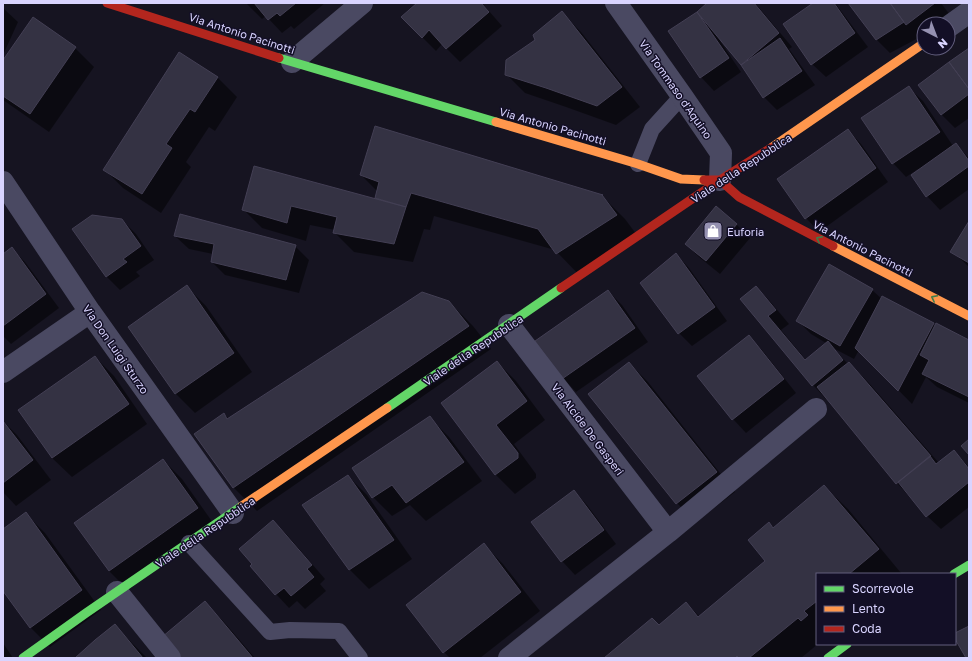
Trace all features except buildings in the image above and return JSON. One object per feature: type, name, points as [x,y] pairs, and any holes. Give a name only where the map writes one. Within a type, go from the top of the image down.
[{"type":"street","name":"Via Antonio Pacinotti","points":[[107,3],[292,62],[638,164],[681,179],[720,180],[739,197],[969,316]]},
{"type":"street","points":[[292,62],[362,3]]},
{"type":"street","name":"Via Tommaso d'Aquino","points":[[616,3],[721,153],[720,180]]},
{"type":"street","points":[[956,21],[969,12]]},
{"type":"street","name":"Viale della Repubblica","points":[[22,658],[720,180],[766,152],[916,49]]},
{"type":"street","name":"Via Don Luigi Sturzo","points":[[3,182],[90,312],[233,513]]},
{"type":"street","points":[[3,372],[90,312]]},
{"type":"street","name":"Via Alcide De Gasperi","points":[[510,325],[668,532]]},
{"type":"street","points":[[509,658],[668,532],[816,409]]},
{"type":"street","points":[[956,573],[969,565]]},
{"type":"street","points":[[117,592],[170,658]]},
{"type":"street","points":[[828,658],[846,645]]},
{"type":"lane","points":[[638,164],[652,129],[682,96]]},
{"type":"lane","points":[[189,543],[270,632],[290,630],[339,630],[360,658]]},
{"type":"traffic: fast","points":[[279,58],[496,122]]},
{"type":"traffic: fast","points":[[387,408],[561,288]]},
{"type":"traffic: fast","points":[[23,658],[242,506]]},
{"type":"traffic: fast","points":[[956,573],[969,565]]},
{"type":"traffic: fast","points":[[828,658],[846,645]]},
{"type":"traffic: slow","points":[[771,148],[916,48]]},
{"type":"traffic: slow","points":[[496,122],[638,164],[681,179],[704,180]]},
{"type":"traffic: slow","points":[[833,246],[969,316]]},
{"type":"traffic: slow","points":[[242,506],[387,408]]},
{"type":"traffic: jam","points":[[107,3],[279,58]]},
{"type":"traffic: jam","points":[[561,288],[720,180],[771,148]]},
{"type":"traffic: jam","points":[[704,180],[720,180],[739,197],[833,246]]},
{"type":"place","name":"Euforia","points":[[713,231]]}]
